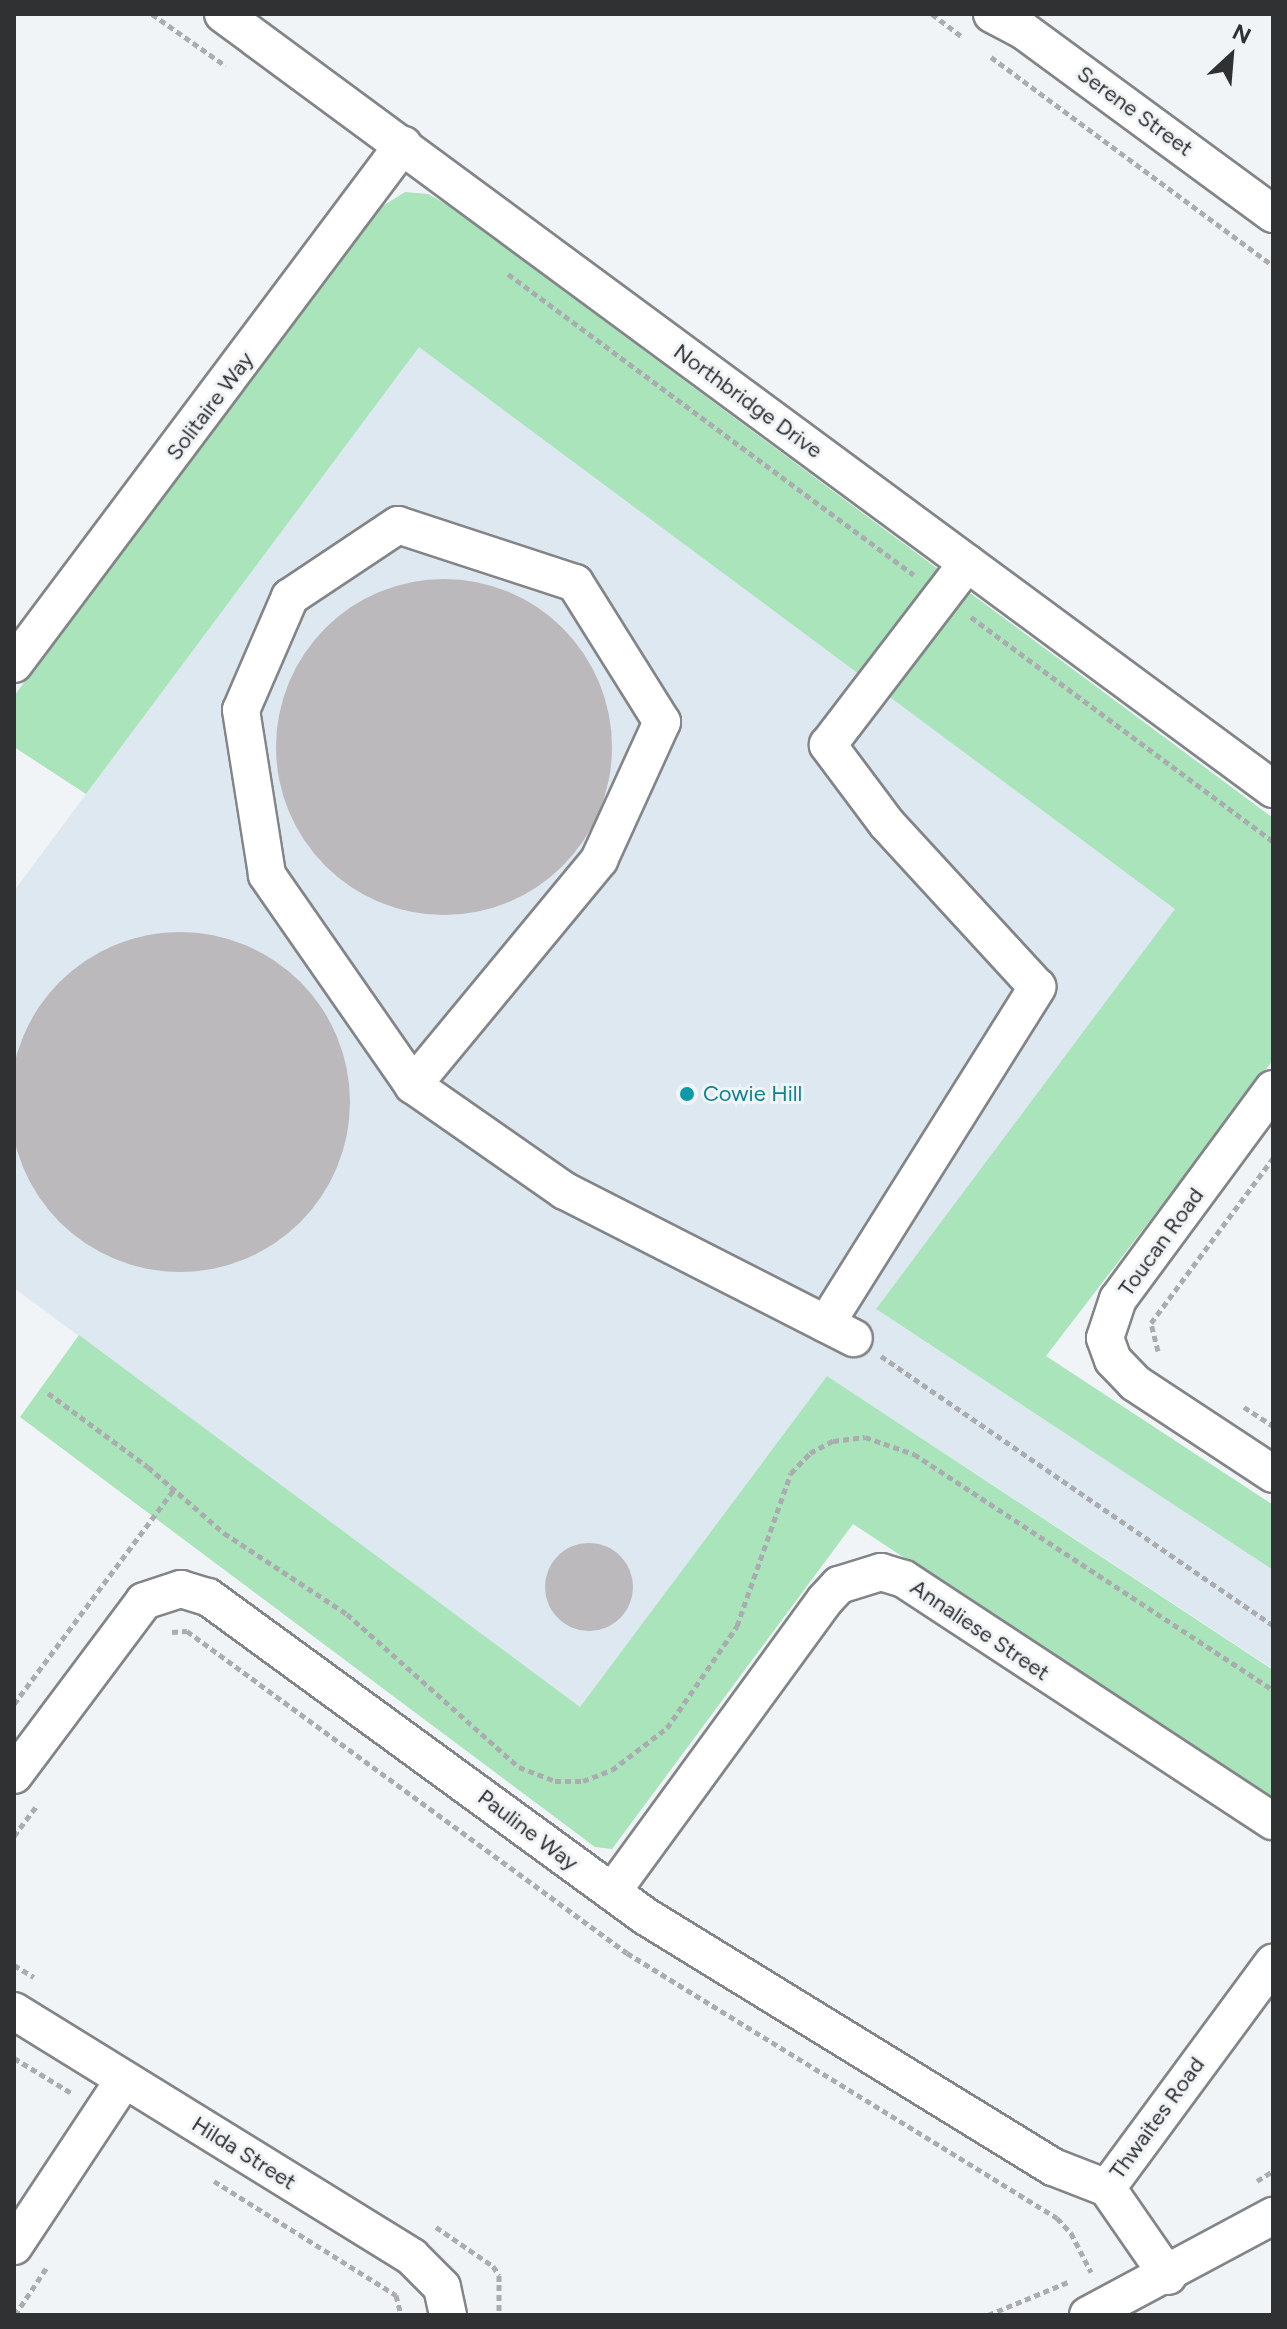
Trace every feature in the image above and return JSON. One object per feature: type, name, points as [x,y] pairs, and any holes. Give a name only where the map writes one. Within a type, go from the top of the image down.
[{"type":"street","name":"Northbridge Drive","points":[[223,14],[1273,789]]},
{"type":"street","name":"Serene Street","points":[[992,14],[1024,31],[1273,214]]},
{"type":"street","name":"Solitaire Way","points":[[14,664],[403,145]]},
{"type":"street","points":[[413,1085],[599,860],[662,722],[575,583],[398,525],[290,597],[241,710],[267,875],[413,1085],[565,1191],[840,1331],[1037,987],[887,824],[828,745],[967,563]]},
{"type":"street","name":"Toucan Road","points":[[1273,1089],[1118,1299],[1105,1338],[1113,1360],[1135,1383],[1273,1474]]},
{"type":"street","name":"Annaliese Street","points":[[612,1892],[825,1600],[861,1574],[881,1572],[904,1579],[1273,1821]]},
{"type":"street","name":"Pauline Way","points":[[14,1775],[144,1601],[181,1589],[230,1609],[612,1892],[1053,2167],[1107,2188]]},
{"type":"street","name":"Thwaites Road","points":[[1168,2276],[1107,2188],[1273,1963]]},
{"type":"street","name":"Hilda Street","points":[[14,2011],[412,2257],[442,2287],[448,2315]]},
{"type":"street","points":[[14,2246],[124,2080]]},
{"type":"street","points":[[1088,2315],[1168,2276],[1273,2216]]},
{"type":"path","points":[[152,14],[229,68]]},
{"type":"path","points":[[932,14],[970,42]]},
{"type":"path","points":[[983,51],[1273,266]]},
{"type":"path","points":[[494,264],[1273,841]]},
{"type":"path","points":[[1169,1358],[1156,1350],[1151,1323],[1273,1158]]},
{"type":"path","points":[[840,1331],[1273,1625]]},
{"type":"path","points":[[48,1393],[174,1489],[224,1533],[347,1614],[519,1767],[555,1781],[583,1781],[612,1770],[667,1728],[737,1626],[791,1473],[810,1453],[833,1441],[865,1437],[914,1454],[1273,1690]]},
{"type":"path","points":[[1234,1401],[1273,1426]]},
{"type":"path","points":[[14,1704],[174,1489]]},
{"type":"path","points":[[163,1633],[187,1631],[627,1953],[1057,2218],[1071,2233],[1091,2273]]},
{"type":"path","points":[[14,1836],[42,1798]]},
{"type":"path","points":[[14,2058],[102,2112]]},
{"type":"path","points":[[200,2173],[396,2295],[401,2315]]},
{"type":"shaded area","points":[[419,346],[1176,909],[876,1309],[1273,1570],[1273,1669],[827,1376],[580,1707],[14,1288],[14,891]]},
{"type":"green space","points":[[405,192],[428,194],[448,205],[1273,818],[1273,1060],[1046,1356],[1273,1505],[1273,1570],[876,1309],[1175,909],[419,347],[86,794],[14,747],[14,696],[373,212]]},
{"type":"green space","points":[[79,1335],[580,1707],[827,1376],[1273,1670],[1273,1801],[853,1524],[612,1849],[595,1847],[20,1417]]},
{"type":"building","points":[[444,579],[477,582],[508,592],[537,607],[563,628],[584,654],[599,683],[609,714],[612,747],[609,780],[599,811],[584,840],[563,866],[537,887],[508,902],[477,912],[444,915],[411,912],[380,902],[351,887],[325,866],[304,840],[289,811],[279,780],[276,747],[279,714],[289,683],[304,654],[325,628],[351,607],[380,592],[411,582]]},
{"type":"building","points":[[163,932],[197,932],[229,939],[260,952],[301,981],[322,1007],[337,1037],[347,1069],[350,1102],[347,1135],[337,1167],[322,1197],[301,1223],[275,1244],[229,1265],[197,1272],[163,1272],[131,1265],[85,1244],[48,1210],[30,1182],[17,1151],[10,1119],[10,1085],[17,1053],[38,1007],[72,970],[100,952],[131,939]]},
{"type":"building","points":[[589,1543],[606,1547],[620,1556],[629,1570],[633,1587],[629,1604],[620,1618],[606,1627],[589,1631],[572,1627],[558,1618],[549,1604],[545,1587],[549,1570],[558,1556],[572,1547]]},
{"type":"place","name":"Cowie Hill","points":[[687,1094]]}]
